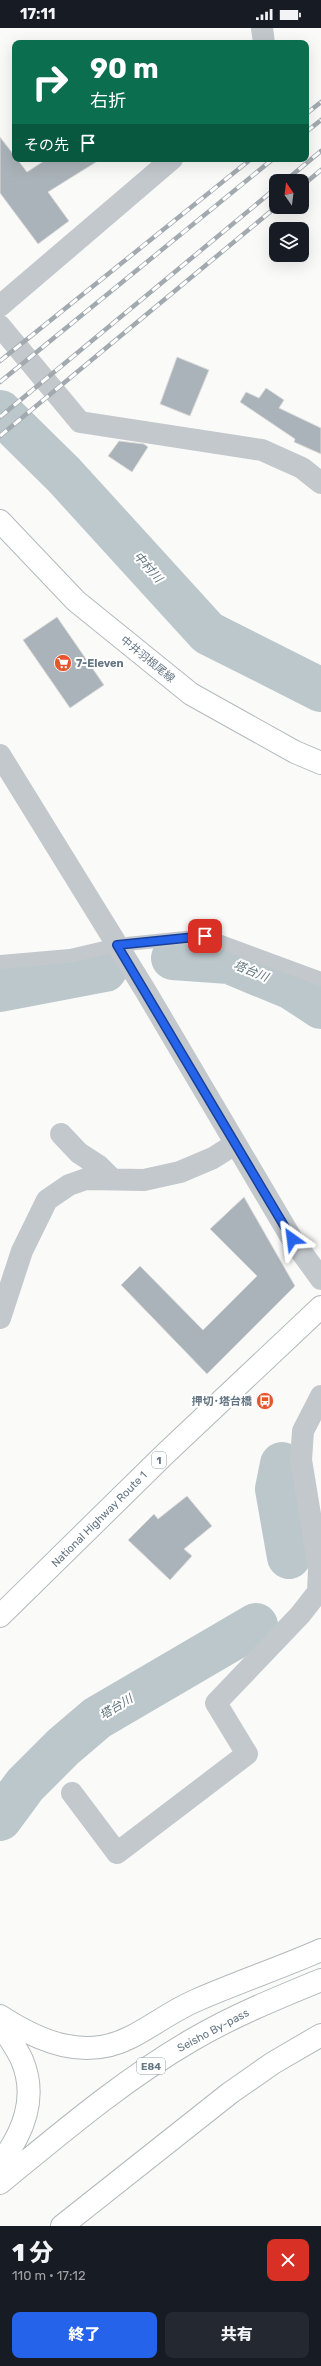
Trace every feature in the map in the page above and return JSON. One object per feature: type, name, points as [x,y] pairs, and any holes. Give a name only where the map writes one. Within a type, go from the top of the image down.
[{"type":"main road","name":"中井羽根尾線","points":[[0,522],[76,602],[191,694],[295,752],[321,763]]},
{"type":"main road","name":"National Highway Route 1","points":[[0,1616],[165,1454],[321,1307]]},
{"type":"main road","points":[[0,2016],[40,2040],[69,2047],[103,2047],[131,2037],[196,2000],[321,1950]]},
{"type":"main road","name":"Seisho By-pass","points":[[0,2183],[98,2105],[152,2065],[192,2040],[234,2017],[321,1980]]},
{"type":"main road","points":[[0,2023],[21,2059],[26,2072],[30,2093],[23,2125],[12,2148],[0,2164]]},
{"type":"main road","points":[[62,2226],[230,2092],[273,2063],[321,2035]]},
{"type":"street","points":[[262,28],[264,40]]},
{"type":"street","points":[[0,306],[168,162]]},
{"type":"street","points":[[0,326],[80,422],[262,450],[302,468],[321,483]]},
{"type":"street","points":[[0,755],[145,990],[292,1239],[321,1279]]},
{"type":"street","points":[[62,1134],[79,1153],[99,1166],[111,1178]]},
{"type":"street","points":[[0,1318],[22,1251],[47,1200],[69,1185],[80,1181],[111,1178],[144,1180],[180,1172],[213,1158],[235,1144]]},
{"type":"street","points":[[72,1793],[117,1853],[247,1754],[216,1703],[300,1615],[318,1592],[319,1569],[301,1460],[303,1431],[321,1396]]},
{"type":"lane","points":[[0,962],[70,956],[117,945],[205,936],[321,979]]},
{"type":"building","points":[[0,137],[12,153],[12,162],[19,162],[27,172],[42,162],[96,162],[48,192],[69,221],[38,244],[0,193]]},
{"type":"building","points":[[177,357],[209,370],[190,416],[160,404]]},
{"type":"building","points":[[266,388],[284,400],[279,408],[321,428],[321,454],[294,442],[295,439],[240,402],[246,392],[259,398]]},
{"type":"building","points":[[119,441],[144,444],[148,447],[132,472],[108,456]]},
{"type":"building","name":"7-Eleven","points":[[57,617],[104,685],[70,708],[23,640]]},
{"type":"building","points":[[244,1197],[295,1286],[207,1374],[121,1285],[140,1266],[203,1330],[257,1276],[210,1229]]},
{"type":"building","points":[[187,1496],[212,1526],[184,1549],[192,1556],[170,1580],[128,1540],[154,1514],[158,1519]]},
{"type":"waterway","name":"中村川","points":[[0,412],[64,475],[208,633],[321,690]]},
{"type":"waterway","name":"塔台川","points":[[173,958],[229,962],[292,988],[321,1007]]},
{"type":"waterway","name":"塔台川","points":[[0,990],[105,970]]},
{"type":"waterway","name":"塔台川","points":[[282,1464],[277,1489],[289,1557]]},
{"type":"waterway","name":"塔台川","points":[[0,1819],[25,1785],[63,1747],[97,1718],[256,1625]]},
{"type":"railway","points":[[309,112],[321,102]]},
{"type":"railway","points":[[309,130],[321,120]]},
{"type":"railway","points":[[309,161],[321,151]]},
{"type":"railway","points":[[0,361],[247,162]]},
{"type":"railway","points":[[0,382],[269,162]]},
{"type":"railway","points":[[293,174],[308,162]]},
{"type":"railway","points":[[309,180],[321,170]]},
{"type":"railway","points":[[0,417],[269,194]]},
{"type":"railway","points":[[0,436],[269,213]]},
{"type":"place","name":"7-Eleven","points":[[63,663]]},
{"type":"place","name":"押切･塔台橋","points":[[265,1401]]},
{"type":"route","points":[[205,936],[117,945],[292,1239]]}]
